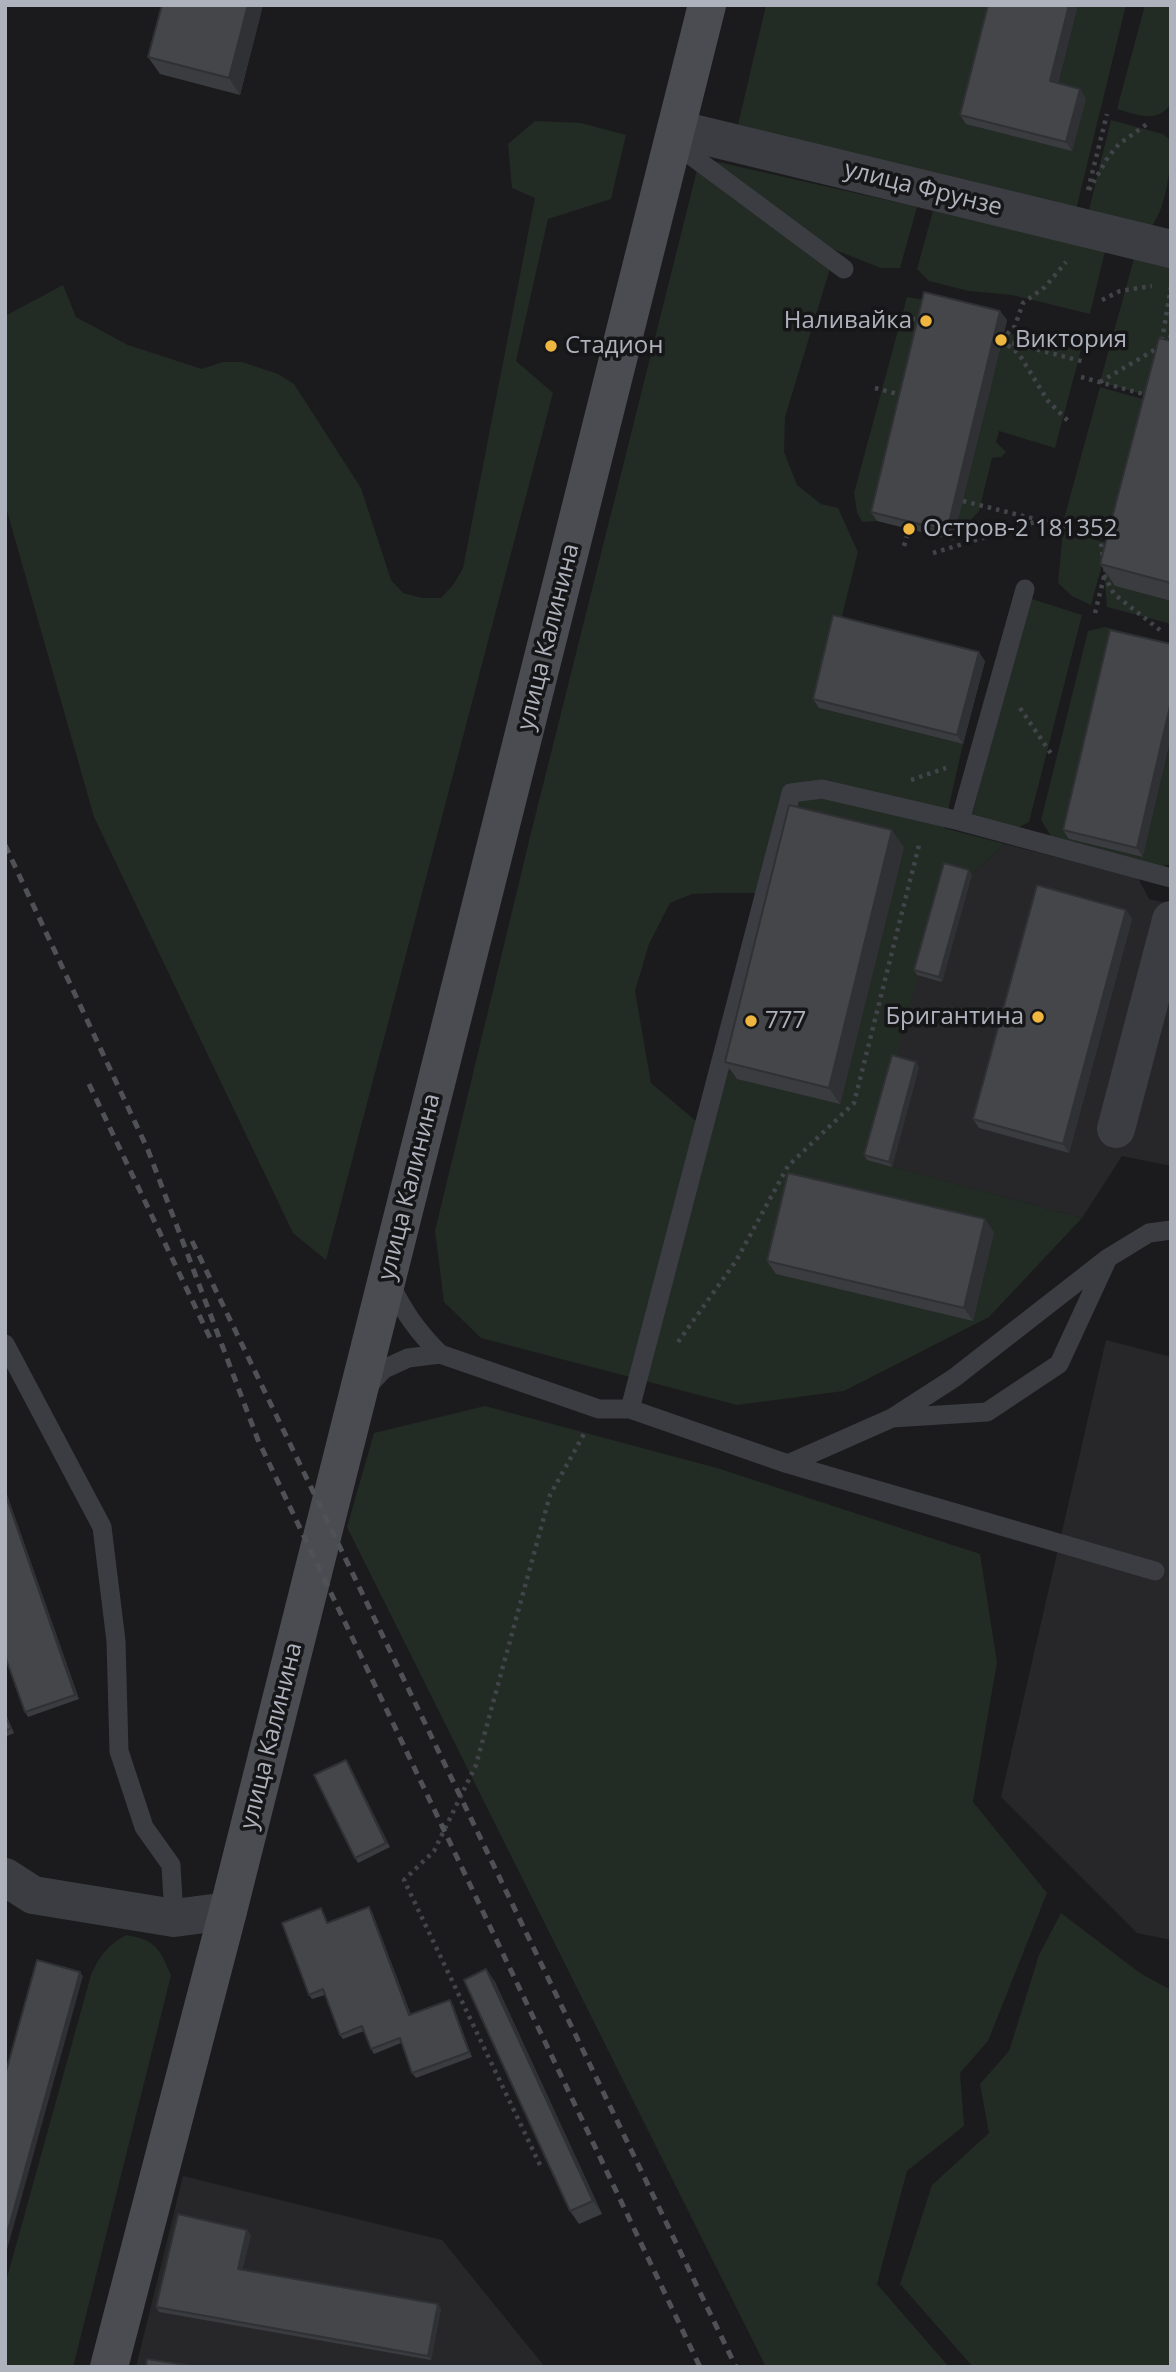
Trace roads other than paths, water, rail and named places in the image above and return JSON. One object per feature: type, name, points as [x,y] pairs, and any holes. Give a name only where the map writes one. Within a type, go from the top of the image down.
[{"type":"main road","name":"улица Калинина","points":[[109,2367],[228,1911],[707,5]]},
{"type":"street","name":"улица Фрунзе","points":[[675,136],[1171,249]]},
{"type":"street","points":[[1116,1129],[1171,920]]},
{"type":"street","points":[[5,1877],[33,1895],[174,1918],[228,1911]]},
{"type":"lane","points":[[675,136],[844,269]]},
{"type":"lane","points":[[960,821],[1025,589]]},
{"type":"lane","points":[[630,1409],[791,793],[822,789],[960,821],[1171,878]]},
{"type":"lane","points":[[788,1464],[891,1418],[954,1378],[1108,1258],[1149,1233],[1171,1230]]},
{"type":"lane","points":[[891,1418],[987,1412],[1059,1364],[1108,1258]]},
{"type":"lane","points":[[387,1278],[417,1331],[440,1354],[598,1409],[630,1409],[788,1464],[1155,1571]]},
{"type":"lane","points":[[5,1344],[102,1527],[116,1641],[118,1751],[144,1827],[171,1865],[174,1918]]},
{"type":"lane","points":[[357,1398],[384,1369],[408,1358],[440,1354]]},
{"type":"railway","points":[[5,845],[148,1150],[258,1440],[700,2367]]},
{"type":"railway","points":[[89,1084],[212,1342]]},
{"type":"railway","points":[[192,1241],[736,2367]]},
{"type":"place","name":"Наливайка","points":[[926,321]]},
{"type":"place","name":"Виктория","points":[[1001,340]]},
{"type":"place","name":"Стадион","points":[[551,346]]},
{"type":"place","name":"Остров-2 181352","points":[[909,529]]},
{"type":"place","name":"Бригантина","points":[[1038,1017]]},
{"type":"place","name":"777","points":[[751,1021]]}]
